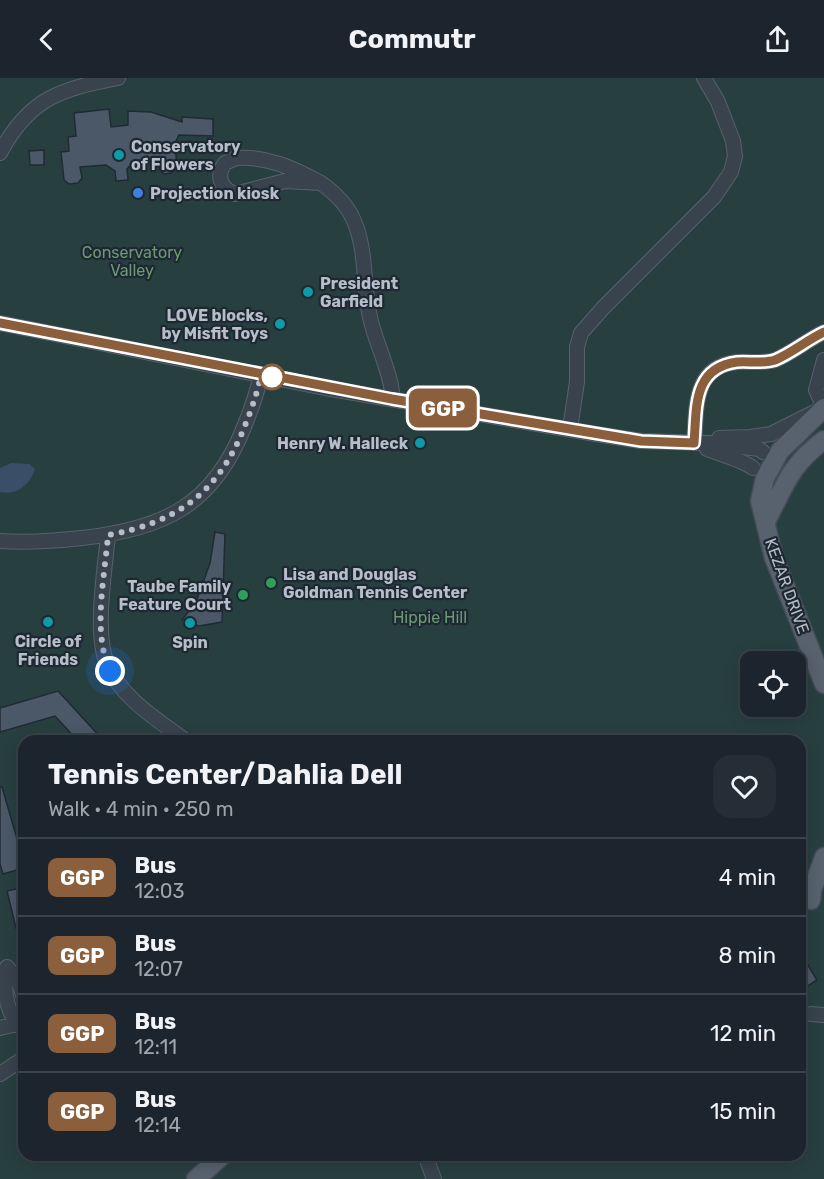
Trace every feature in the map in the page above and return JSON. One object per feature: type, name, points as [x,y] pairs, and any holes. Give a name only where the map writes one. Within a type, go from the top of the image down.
[{"type":"main road","name":"KEZAR DRIVE","points":[[824,408],[786,444],[769,469],[760,501],[766,521],[768,541],[824,684]]},
{"type":"main road","name":"KEZAR DRIVE","points":[[766,521],[793,470],[824,440]]},
{"type":"main road","points":[[806,878],[824,855]]},
{"type":"main road","points":[[806,897],[812,890],[824,855]]},
{"type":"main road","points":[[806,899],[824,887]]},
{"type":"main road","points":[[200,1178],[217,1161]]},
{"type":"street","points":[[0,153],[19,122],[45,101],[80,86],[118,78]]},
{"type":"street","points":[[570,429],[578,366],[577,347],[582,333],[603,308],[714,197],[731,172],[735,156],[733,141],[718,102],[704,78]]},
{"type":"street","points":[[321,183],[285,181],[235,194],[225,189],[220,173],[222,167],[230,160],[261,158],[282,164],[321,183],[341,201],[356,227],[361,248],[367,304],[384,366],[393,388],[392,399]]},
{"type":"street","points":[[0,323],[392,399],[641,441],[743,447],[759,449],[762,452]]},
{"type":"street","points":[[694,443],[699,393],[703,380],[709,373],[727,364],[774,360],[824,332]]},
{"type":"street","points":[[694,443],[711,438],[764,435],[824,408],[816,390],[824,360]]},
{"type":"street","points":[[0,542],[30,543],[108,535],[152,525],[190,504],[216,480],[231,458],[255,399],[261,375]]},
{"type":"street","points":[[694,443],[710,434],[721,432]]},
{"type":"street","points":[[694,443],[753,468]]},
{"type":"street","points":[[108,535],[101,627],[102,648],[107,663],[117,681],[131,697],[178,735]]},
{"type":"street","points":[[11,1027],[11,1014],[4,982],[7,967],[18,980]]},
{"type":"street","points":[[0,1012],[11,1027]]},
{"type":"street","points":[[0,1074],[18,1062]]},
{"type":"street","points":[[427,1161],[434,1179]]},
{"type":"green space","points":[[0,78],[824,78],[824,1179],[0,1179]]},
{"type":"water","points":[[11,463],[29,464],[35,469],[22,488],[12,492],[0,492],[0,468]]},
{"type":"building","name":"Conservatory of Flowers","points":[[109,109],[111,127],[128,125],[128,111],[151,112],[182,122],[182,117],[213,119],[213,136],[179,135],[175,143],[177,168],[171,173],[164,174],[160,170],[159,158],[134,161],[127,169],[128,180],[116,181],[115,171],[106,165],[80,167],[82,178],[78,183],[69,184],[64,180],[61,152],[69,151],[68,137],[76,136],[74,113]]},
{"type":"building","points":[[44,150],[44,165],[30,165],[29,151]]},
{"type":"building","points":[[215,532],[225,534],[222,622],[199,626],[182,620],[196,602],[210,563]]},
{"type":"building","points":[[58,691],[98,735],[72,735],[55,716],[0,732],[0,708]]},
{"type":"building","points":[[0,787],[2,787],[18,842],[18,870],[3,874],[0,864]]},
{"type":"building","points":[[18,888],[18,928],[16,928],[7,891]]},
{"type":"building","points":[[806,962],[817,980],[806,987]]},
{"type":"bus line","name":"GGP","points":[[0,323],[325,388],[641,441],[694,443],[699,393],[703,380],[709,373],[727,364],[774,360],[824,332]]},
{"type":"place","name":"Conservatory of Flowers","points":[[119,155]]},
{"type":"place","name":"Projection kiosk","points":[[138,193]]},
{"type":"place","name":"President Garfield","points":[[308,292]]},
{"type":"place","name":"LOVE blocks, by Misfit Toys","points":[[280,324]]},
{"type":"place","name":"Henry W. Halleck","points":[[420,443]]},
{"type":"place","name":"Lisa and Douglas Goldman Tennis Center","points":[[271,583]]},
{"type":"place","name":"Taube Family Feature Court","points":[[243,595]]},
{"type":"place","name":"Circle of Friends","points":[[48,622]]},
{"type":"place","name":"Spin","points":[[190,623]]},
{"type":"route","points":[[110,671],[104,656],[101,638],[108,535],[152,525],[184,508],[207,489],[231,458],[254,401],[261,375],[272,377]]},
{"type":"park label","name":"Conservatory Valley","points":[[132,261]]},
{"type":"park label","name":"Hippie Hill","points":[[430,617]]}]
